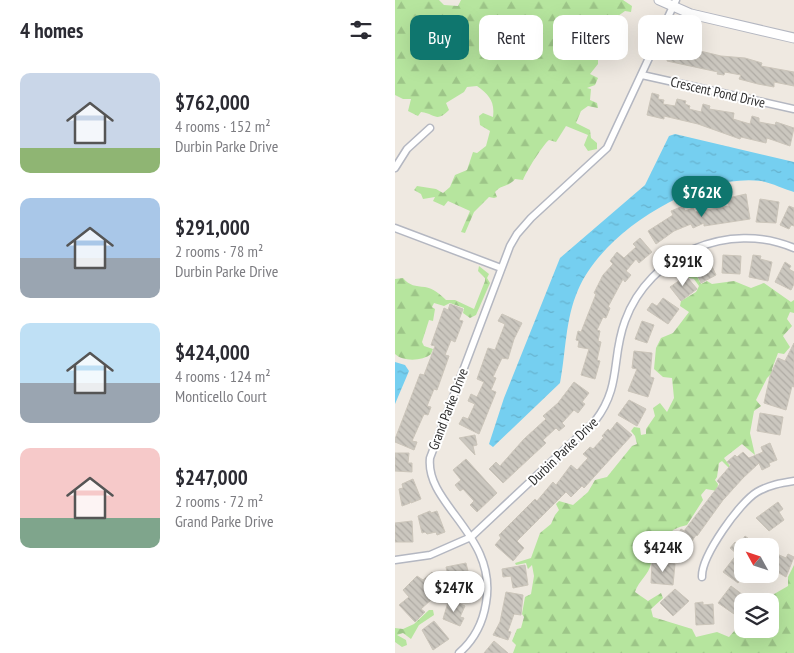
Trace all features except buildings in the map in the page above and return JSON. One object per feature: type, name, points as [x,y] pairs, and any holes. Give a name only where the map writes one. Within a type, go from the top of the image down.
[{"type":"street","points":[[659,0],[674,4],[706,18],[794,38]]},
{"type":"street","name":"Grand Parke Drive","points":[[459,653],[472,639],[481,623],[487,598],[486,572],[483,559],[471,537],[433,482],[429,466],[430,458],[510,246],[525,224],[607,148],[674,4]]},
{"type":"street","name":"Crescent Pond Drive","points":[[642,75],[794,109]]},
{"type":"street","points":[[395,168],[407,149],[430,128]]},
{"type":"street","points":[[395,228],[501,268]]},
{"type":"street","name":"Durbin Parke Drive","points":[[395,560],[430,555],[471,537],[602,412],[613,388],[617,352],[625,319],[639,294],[661,269],[672,260],[698,247],[727,239],[759,239],[794,248]]},
{"type":"street","points":[[702,577],[706,558],[748,499],[767,486],[794,481]]},
{"type":"green space","points":[[395,0],[439,0],[444,5],[458,6],[461,0],[623,0],[632,6],[631,12],[625,11],[619,15],[553,15],[553,60],[598,60],[598,64],[590,74],[598,78],[595,85],[587,88],[591,89],[590,100],[597,103],[598,108],[588,106],[581,111],[576,123],[590,130],[591,138],[597,143],[597,149],[588,151],[584,145],[588,135],[566,126],[556,142],[549,140],[546,143],[534,159],[523,180],[515,179],[497,189],[495,192],[497,197],[489,197],[474,212],[465,233],[461,232],[470,211],[448,201],[444,206],[433,201],[435,197],[423,199],[421,194],[414,190],[417,186],[436,189],[443,193],[450,187],[455,175],[467,170],[473,152],[477,153],[486,146],[490,131],[480,125],[479,116],[483,113],[493,117],[492,103],[485,92],[477,86],[467,87],[464,92],[446,103],[449,110],[445,114],[436,117],[421,112],[418,116],[408,111],[411,99],[403,99],[395,95]]},
{"type":"green space","points":[[479,266],[489,274],[487,278],[490,283],[476,315],[470,318],[463,313],[464,308],[450,303],[444,306],[434,303],[432,307],[435,309],[433,321],[429,320],[422,342],[424,346],[433,349],[431,354],[413,360],[399,357],[395,354],[395,279],[403,278],[413,285],[431,289],[446,300],[455,300],[474,309],[485,281],[485,278],[478,271]]},
{"type":"green space","points":[[692,267],[701,284],[707,281],[712,284],[734,281],[751,288],[764,283],[791,302],[794,300],[794,313],[790,312],[787,319],[792,326],[783,336],[790,347],[784,354],[778,353],[772,369],[773,372],[767,378],[756,400],[761,406],[754,411],[750,433],[755,455],[742,444],[724,458],[738,477],[722,461],[719,463],[715,480],[718,484],[717,491],[706,489],[701,495],[703,500],[687,525],[670,533],[668,551],[658,561],[651,563],[635,592],[648,601],[661,593],[663,598],[651,609],[653,617],[692,629],[696,637],[717,632],[729,637],[734,631],[734,638],[779,638],[779,593],[776,593],[788,586],[788,577],[794,565],[794,653],[513,653],[516,645],[512,641],[517,629],[521,628],[524,617],[522,614],[525,597],[531,594],[534,576],[532,565],[528,569],[526,563],[516,565],[515,563],[531,558],[540,533],[551,524],[559,510],[556,504],[559,501],[573,505],[588,492],[595,480],[607,477],[632,446],[637,444],[635,436],[631,431],[634,427],[640,428],[641,435],[646,434],[646,429],[655,416],[653,408],[660,403],[667,412],[674,398],[672,378],[663,377],[654,369],[656,348],[661,338],[673,333],[689,312],[680,306],[681,301],[696,292],[699,286],[694,279],[689,278],[687,270]]},
{"type":"green space","points":[[429,610],[433,610],[434,615],[419,625],[411,639],[403,633],[397,635],[406,640],[407,645],[402,647],[395,642],[395,628],[403,629],[414,624]]},
{"type":"water","points":[[675,134],[794,162],[794,192],[761,181],[736,181],[709,186],[682,196],[655,210],[630,227],[608,247],[590,268],[578,290],[568,324],[560,383],[493,447],[489,444],[504,398],[560,258],[645,185],[669,136]]},
{"type":"water","points":[[395,362],[405,365],[409,371],[395,404]]}]
